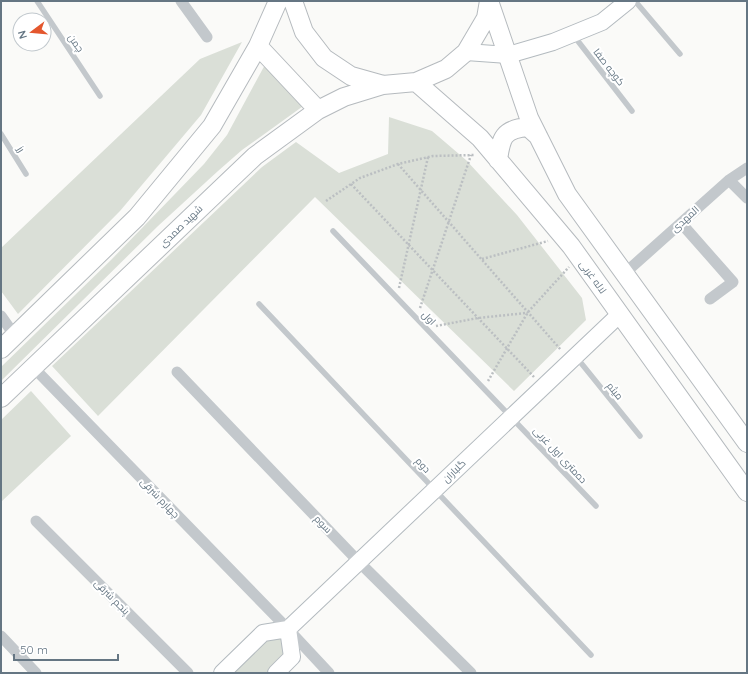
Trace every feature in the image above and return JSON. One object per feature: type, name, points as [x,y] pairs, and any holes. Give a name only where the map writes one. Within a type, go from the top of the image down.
[{"type":"main road","points":[[1,349],[142,211],[212,126],[258,46],[278,1]]},
{"type":"main road","points":[[293,1],[304,32],[324,58],[351,76],[383,85],[416,82],[446,69],[466,52],[486,18],[489,1]]},
{"type":"main road","points":[[489,1],[529,118],[567,194],[747,443]]},
{"type":"main road","points":[[258,46],[318,110]]},
{"type":"main road","name":"لاله غربی","points":[[416,82],[480,138],[564,237],[747,492]]},
{"type":"main road","name":"شهید صمدی","points":[[1,398],[255,156],[318,110],[344,98],[383,85]]},
{"type":"main road","points":[[496,157],[502,140],[506,135],[519,128],[528,127],[538,136]]},
{"type":"street","points":[[181,1],[207,37]]},
{"type":"street","points":[[466,52],[508,55],[554,42],[602,22],[628,1]]},
{"type":"street","name":"المهدی","points":[[625,273],[729,180],[747,168]]},
{"type":"street","points":[[729,180],[747,198]]},
{"type":"street","points":[[681,223],[733,282],[710,299]]},
{"type":"street","name":"گلباران","points":[[288,629],[620,314]]},
{"type":"street","points":[[1,316],[15,336]]},
{"type":"street","name":"چهارم شرقی","points":[[33,368],[288,629],[329,673]]},
{"type":"street","name":"سوم","points":[[177,372],[359,562],[471,673]]},
{"type":"street","name":"پنجم شرقی","points":[[36,521],[188,673]]},
{"type":"street","points":[[222,673],[263,633],[288,629],[292,657],[276,673]]},
{"type":"street","points":[[1,636],[36,673]]},
{"type":"lane","name":"چمن","points":[[37,1],[100,96]]},
{"type":"lane","points":[[634,1],[680,54]]},
{"type":"lane","name":"کوچه صفا","points":[[572,34],[632,110]]},
{"type":"lane","name":"رز","points":[[1,134],[26,174]]},
{"type":"lane","name":"اول","points":[[332,231],[512,417]]},
{"type":"lane","name":"دوم","points":[[259,304],[591,655]]},
{"type":"lane","name":"میثم","points":[[573,358],[640,436]]},
{"type":"lane","name":"ده‌متری اول غربی","points":[[512,417],[596,506]]},
{"type":"path","points":[[416,318],[471,155]]},
{"type":"path","points":[[326,201],[360,178],[398,164],[428,157],[471,155],[496,157]]},
{"type":"path","points":[[396,298],[428,157]]},
{"type":"path","points":[[398,164],[482,259],[527,313],[573,358]]},
{"type":"path","points":[[351,184],[543,387]]},
{"type":"path","points":[[482,259],[564,237]]},
{"type":"path","points":[[484,388],[527,313],[578,256]]},
{"type":"path","points":[[426,328],[478,318],[527,313]]},
{"type":"shaded area","points":[[242,42],[201,115],[120,211],[18,314],[1,291],[1,248],[200,59]]},
{"type":"shaded area","points":[[267,61],[306,104],[242,150],[218,171],[158,226],[1,381],[1,367],[112,259],[204,164],[227,135]]},
{"type":"shaded area","points":[[389,117],[432,131],[466,160],[517,215],[582,298],[586,320],[514,391],[315,197],[98,416],[52,366],[262,167],[296,142],[339,173],[388,154]]},
{"type":"shaded area","points":[[31,391],[71,436],[1,502],[1,420]]},
{"type":"shaded area","points":[[288,629],[292,657],[275,673],[223,673],[263,633]]}]
